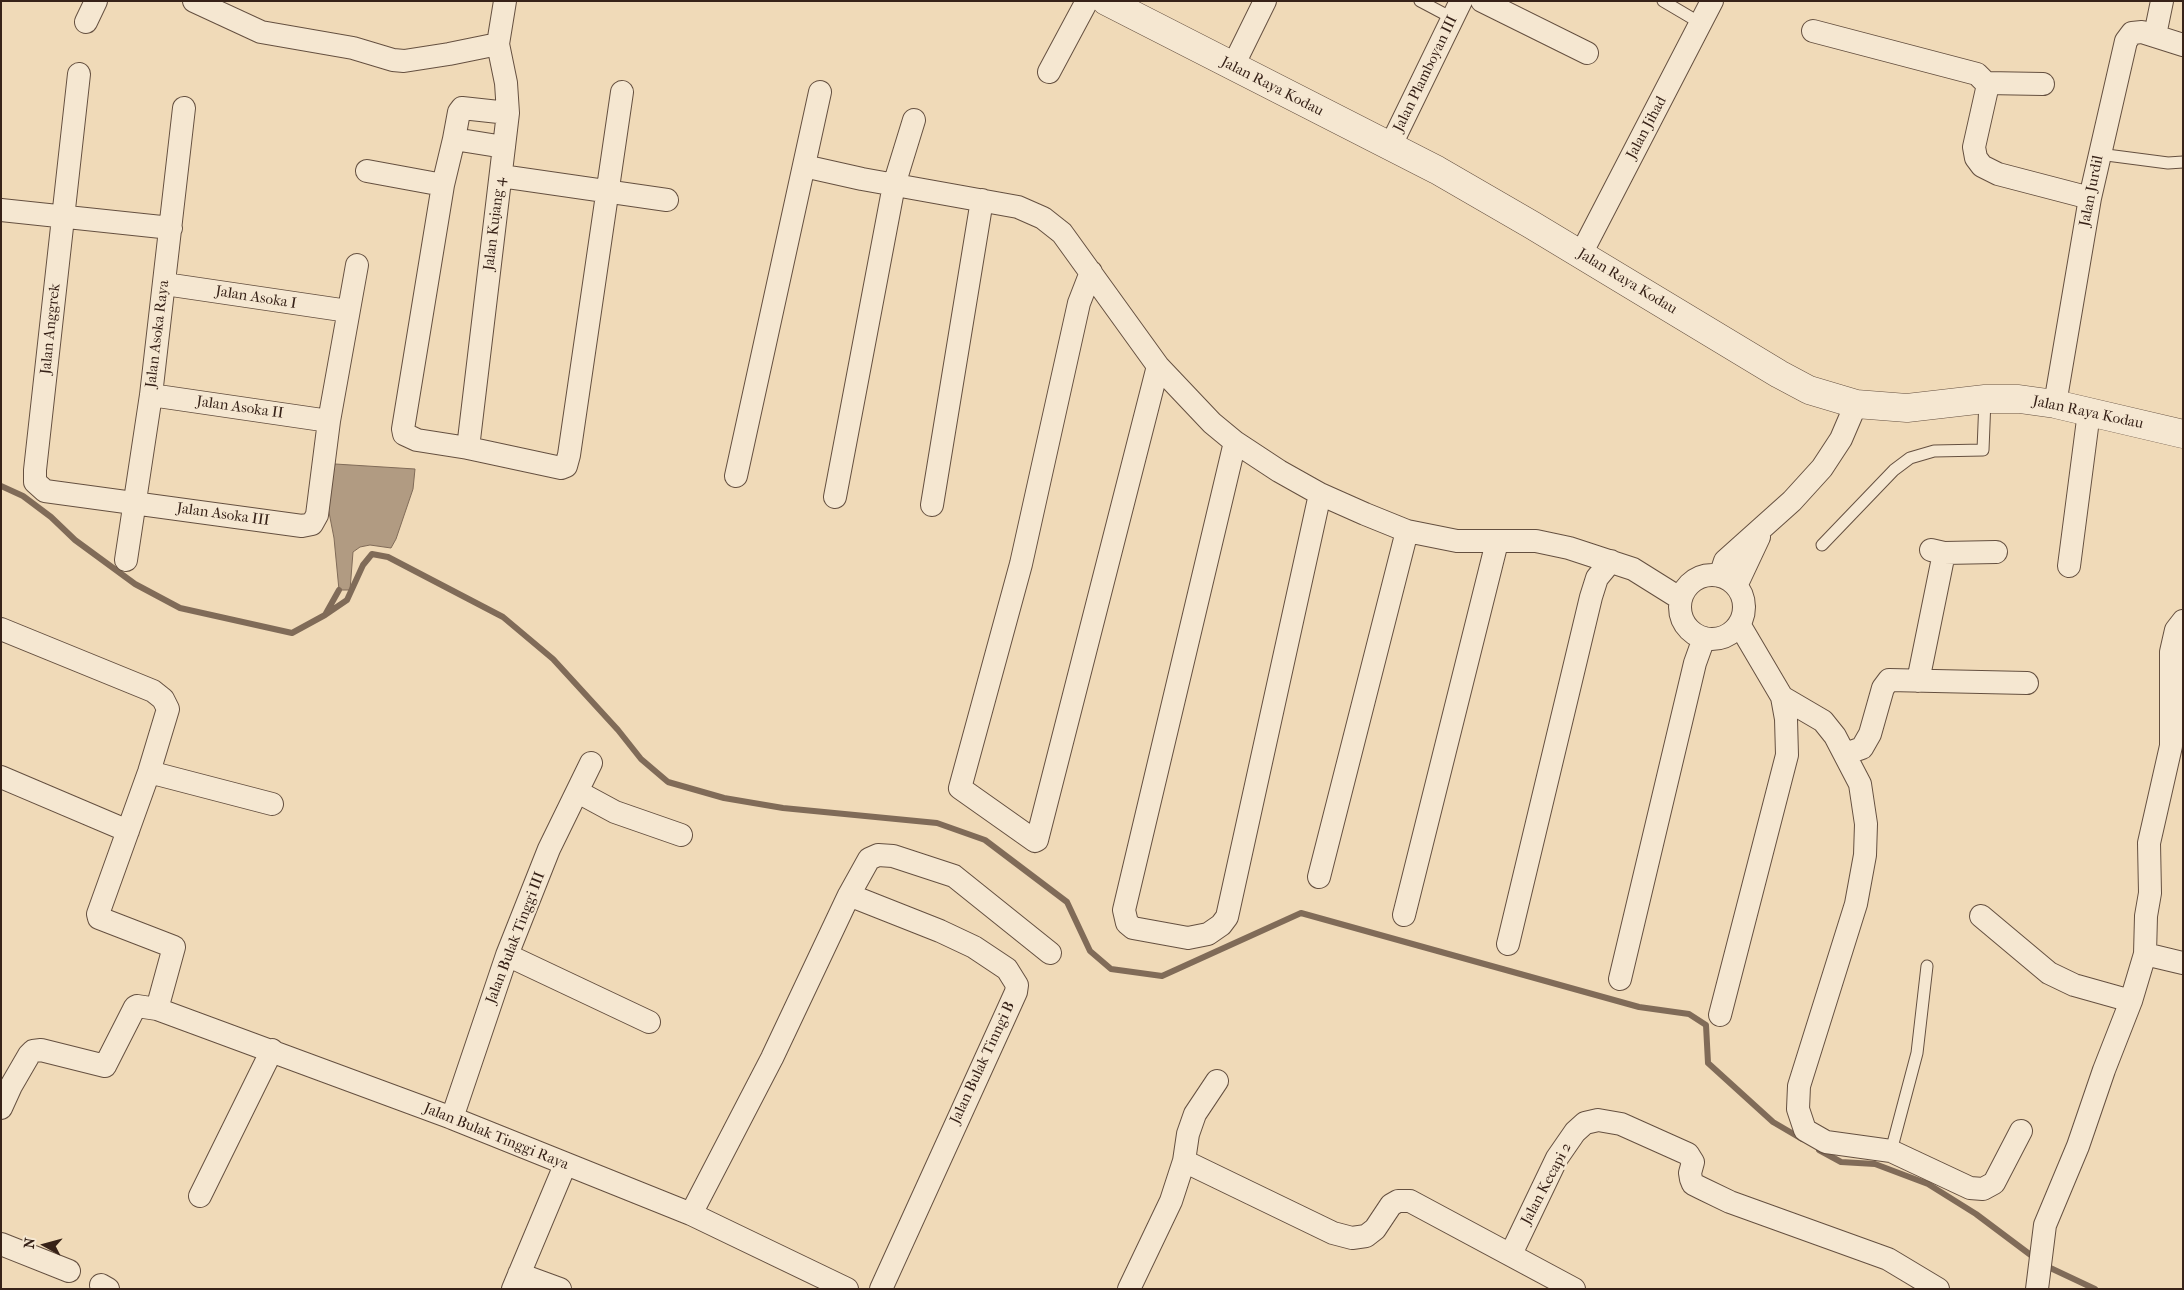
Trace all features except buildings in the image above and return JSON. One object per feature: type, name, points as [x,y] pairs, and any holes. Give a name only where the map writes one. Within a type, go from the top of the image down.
[{"type":"street","points":[[86,22],[96,1]]},
{"type":"street","points":[[194,1],[221,7],[261,32],[353,48],[393,60],[404,61],[498,44]]},
{"type":"street","name":"Jalan Kujang 4","points":[[468,448],[508,113],[506,83],[498,44],[505,1]]},
{"type":"street","points":[[1049,72],[1087,1]]},
{"type":"street","name":"Jalan Raya Kodau","points":[[1106,1],[1437,170],[1581,254],[1779,374],[1810,390],[1856,404],[1907,408],[1985,399],[2019,399],[2055,404],[2183,434]]},
{"type":"street","points":[[1233,66],[1265,1]]},
{"type":"street","points":[[1482,1],[1587,53]]},
{"type":"street","name":"Jalan Jihad","points":[[1581,254],[1702,24],[1712,1]]},
{"type":"street","points":[[2155,35],[2162,1]]},
{"type":"street","name":"Jalan Plamboyan III","points":[[1390,147],[1457,10]]},
{"type":"street","points":[[1813,31],[1976,74],[1986,83],[1987,90],[1974,147],[1976,158],[1982,166],[1998,174],[2090,198]]},
{"type":"street","name":"Jalan Jurdil","points":[[2055,404],[2090,198],[2126,41],[2132,34],[2142,32],[2183,45]]},
{"type":"street","name":"Jalan Anggrek","points":[[79,74],[35,482],[45,491],[134,503]]},
{"type":"street","points":[[1986,83],[2043,84]]},
{"type":"street","points":[[508,113],[462,108],[459,112],[443,185],[403,429],[404,434],[409,437],[561,468],[566,466],[569,455],[622,92]]},
{"type":"street","points":[[736,476],[820,92]]},
{"type":"street","name":"Jalan Asoka Raya","points":[[126,560],[151,395],[184,108]]},
{"type":"street","points":[[835,497],[894,185],[914,120]]},
{"type":"street","points":[[454,139],[504,147]]},
{"type":"street","points":[[804,166],[894,185],[1018,206],[1043,218],[1062,233],[1158,366],[1212,423],[1235,442],[1279,471],[1320,494],[1408,531],[1457,541],[1536,541],[1570,548],[1633,569],[1681,599]]},
{"type":"street","points":[[367,171],[443,185]]},
{"type":"street","points":[[501,176],[667,200]]},
{"type":"street","points":[[932,505],[982,200]]},
{"type":"street","points":[[1,210],[171,228]]},
{"type":"street","points":[[329,421],[357,265]]},
{"type":"street","points":[[1091,272],[1079,303],[1021,564],[960,788],[1035,841],[1037,840],[1042,821],[1158,366]]},
{"type":"street","name":"Jalan Asoka I","points":[[165,284],[348,311]]},
{"type":"street","name":"Jalan Asoka II","points":[[151,395],[329,421]]},
{"type":"street","points":[[1728,581],[1762,530],[1822,468],[1841,439],[1856,404]]},
{"type":"street","points":[[2069,566],[2089,412]]},
{"type":"street","name":"Jalan Asoka III","points":[[134,503],[302,526],[312,524],[317,515],[329,421]]},
{"type":"street","points":[[1235,442],[1124,910],[1127,923],[1133,928],[1188,938],[1208,934],[1221,925],[1227,917],[1320,494]]},
{"type":"street","points":[[1319,877],[1408,531]]},
{"type":"street","points":[[1404,915],[1497,542]]},
{"type":"street","points":[[1918,681],[1937,551],[1996,552]]},
{"type":"street","points":[[1508,944],[1591,597],[1597,578],[1611,561]]},
{"type":"street","points":[[1700,577],[1728,581],[1744,604],[1739,624],[1724,636],[1704,638],[1695,634],[1688,627],[1680,609],[1681,599],[1691,582],[1700,577]]},
{"type":"street","points":[[2040,1272],[2045,1225],[2078,1146],[2104,1070],[2131,1001],[2145,954],[2146,916],[2150,893],[2149,843],[2171,746],[2171,652],[2176,630],[2183,621]]},
{"type":"street","points":[[1720,1015],[1787,754],[1786,719],[1782,697],[1739,624]]},
{"type":"street","points":[[1,629],[153,691],[163,699],[168,709],[166,718],[99,917],[174,947],[147,1007],[134,1008],[106,1066],[82,1062],[41,1050],[33,1051],[6,1084],[1,1108]]},
{"type":"street","points":[[1620,979],[1695,664],[1704,638]]},
{"type":"street","points":[[1845,754],[1862,748],[1870,734],[1883,688],[1890,680],[2028,682]]},
{"type":"street","points":[[1782,697],[1823,721],[1835,736],[1860,784],[1866,824],[1865,855],[1856,904],[1799,1086],[1798,1109],[1805,1130],[1826,1142],[1891,1151],[1970,1188],[1983,1189],[1994,1183],[2021,1131]]},
{"type":"street","name":"Jalan Bulak Tinggi III","points":[[452,1118],[507,956],[549,849],[578,792],[590,763]]},
{"type":"street","points":[[149,772],[272,804]]},
{"type":"street","points":[[1,777],[128,831]]},
{"type":"street","points":[[578,792],[614,812],[681,835]]},
{"type":"street","points":[[691,1214],[772,1058],[849,895],[869,860],[878,855],[893,856],[954,876],[1050,953]]},
{"type":"street","name":"Jalan Bulak Tinngi B","points":[[849,895],[940,931],[974,947],[1007,969],[1017,985],[1016,992],[881,1289]]},
{"type":"street","points":[[1981,916],[2049,973],[2074,985],[2131,1001]]},
{"type":"street","points":[[2145,954],[2183,963]]},
{"type":"street","points":[[507,956],[650,1022]]},
{"type":"street","name":"Jalan Bulak Tinggi Raya","points":[[147,1007],[272,1050],[452,1118],[691,1214],[821,1283],[848,1289]]},
{"type":"street","points":[[200,1196],[272,1050]]},
{"type":"street","points":[[1129,1289],[1171,1201],[1184,1161],[1188,1134],[1195,1114],[1217,1081]]},
{"type":"street","name":"Jalan Kecapi 2","points":[[1511,1254],[1557,1158],[1575,1132],[1585,1123],[1598,1120],[1621,1124],[1688,1154],[1693,1162],[1690,1173],[1693,1184],[1701,1188],[1730,1202],[1888,1258],[1938,1289]]},
{"type":"street","points":[[1184,1161],[1333,1233],[1359,1238],[1366,1236],[1375,1229],[1391,1204],[1404,1200],[1511,1254],[1542,1273],[1574,1289]]},
{"type":"street","points":[[560,1289],[516,1281],[565,1165]]},
{"type":"street","points":[[1,1244],[69,1271]]},
{"type":"lane","points":[[1420,1],[1457,10]]},
{"type":"lane","points":[[1663,1],[1702,24]]},
{"type":"lane","points":[[2099,154],[2168,163],[2183,162]]},
{"type":"lane","points":[[1822,545],[1894,470],[1910,458],[1934,451],[1983,450],[1985,399]]},
{"type":"lane","points":[[1891,1151],[1917,1053],[1927,966]]},
{"type":"shaded area","points":[[335,464],[415,469],[413,489],[396,539],[391,548],[370,545],[360,547],[353,552],[350,590],[339,590],[334,538],[327,502]]},
{"type":"waterway","points":[[1,486],[23,496],[51,517],[75,540],[135,584],[180,608],[292,633],[325,615],[339,590]]},
{"type":"waterway","points":[[325,615],[347,600],[363,565],[372,554],[388,557],[503,617],[553,659],[618,730],[641,759],[668,782],[724,798],[783,808],[937,823],[985,840],[1067,902],[1090,951],[1111,969],[1162,976],[1301,913],[1639,1007],[1689,1014],[1706,1025],[1708,1063],[1773,1122],[1802,1139]]},
{"type":"waterway","points":[[1819,1150],[1841,1162],[1875,1164],[1928,1184],[1976,1214],[2036,1259]]},
{"type":"waterway","points":[[2044,1265],[2095,1289]]}]
